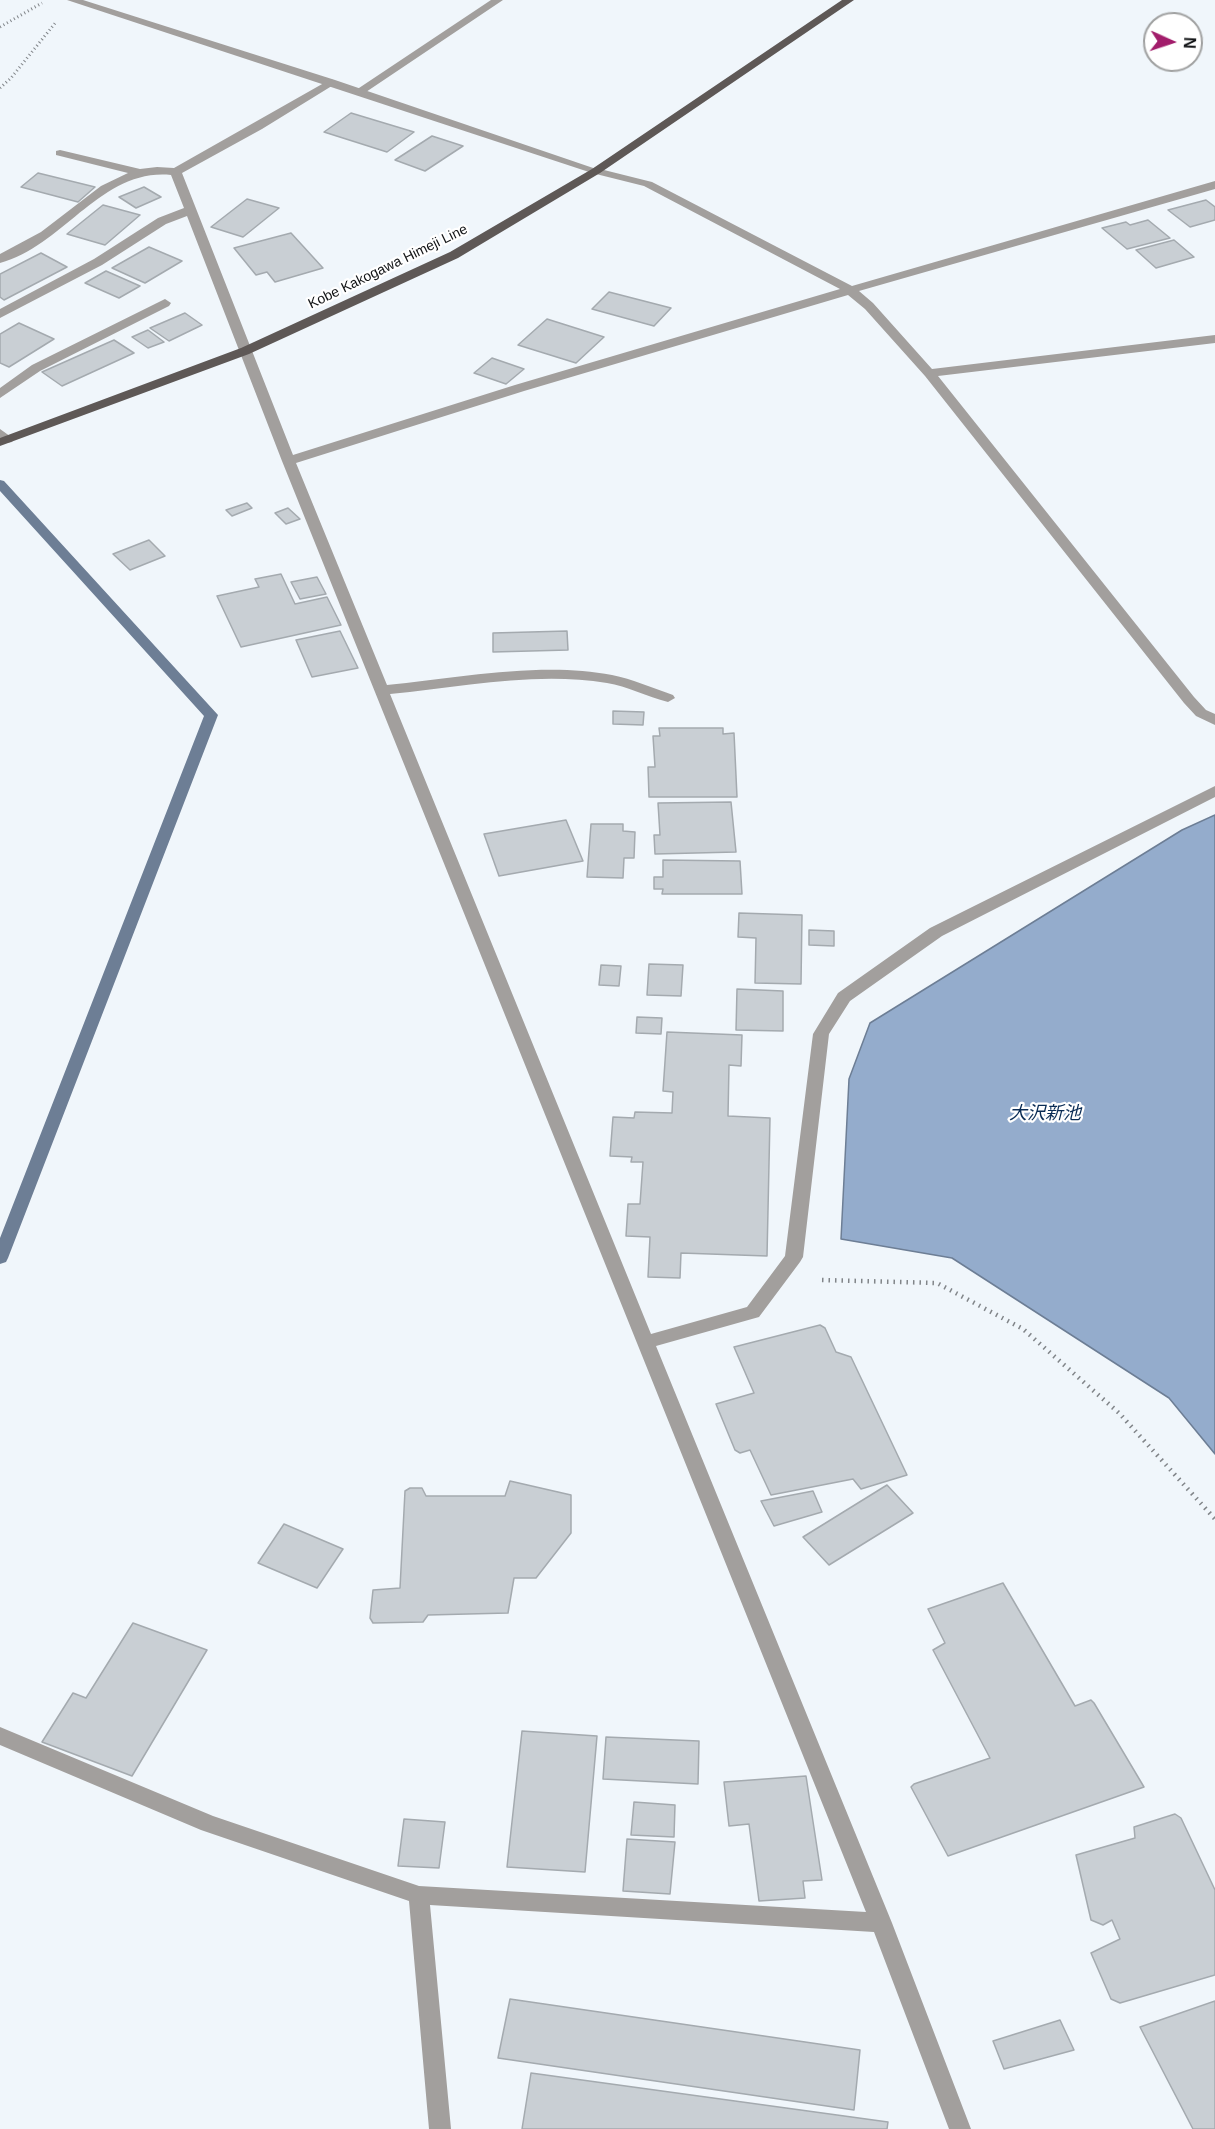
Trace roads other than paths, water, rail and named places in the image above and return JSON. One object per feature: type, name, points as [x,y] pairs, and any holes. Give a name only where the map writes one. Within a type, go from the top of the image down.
[{"type":"main road","name":"Kobe Kakogawa Himeji Line","points":[[2,438],[245,351],[454,255],[596,171],[849,0]]},
{"type":"street","points":[[73,0],[331,82],[596,171],[648,184],[849,289],[869,306],[929,373],[1189,700],[1201,713],[1215,720]]},
{"type":"street","points":[[359,92],[498,0]]},
{"type":"street","points":[[0,258],[42,237],[107,186],[136,171],[160,168],[176,172],[258,127],[331,82]]},
{"type":"street","points":[[60,153],[136,171]]},
{"type":"street","points":[[176,172],[288,461],[881,1923],[960,2129]]},
{"type":"street","points":[[288,461],[445,410],[849,289],[1215,185]]},
{"type":"street","points":[[0,314],[98,262],[162,221],[191,210]]},
{"type":"street","points":[[0,394],[36,368],[165,303]]},
{"type":"street","points":[[929,373],[1215,339]]},
{"type":"street","points":[[382,690],[532,675],[576,674],[612,679],[668,698]]},
{"type":"street","points":[[646,1342],[753,1312],[794,1257],[820,1034],[844,997],[936,932],[1215,791]]},
{"type":"street","points":[[0,1736],[208,1824],[418,1895],[881,1923]]},
{"type":"street","points":[[418,1895],[440,2129]]},
{"type":"water","name":"大沢新池","points":[[1215,815],[1215,1454],[1169,1398],[952,1258],[841,1239],[849,1079],[870,1023],[1182,830]]},
{"type":"waterway","points":[[0,484],[211,715],[0,1258]]}]
